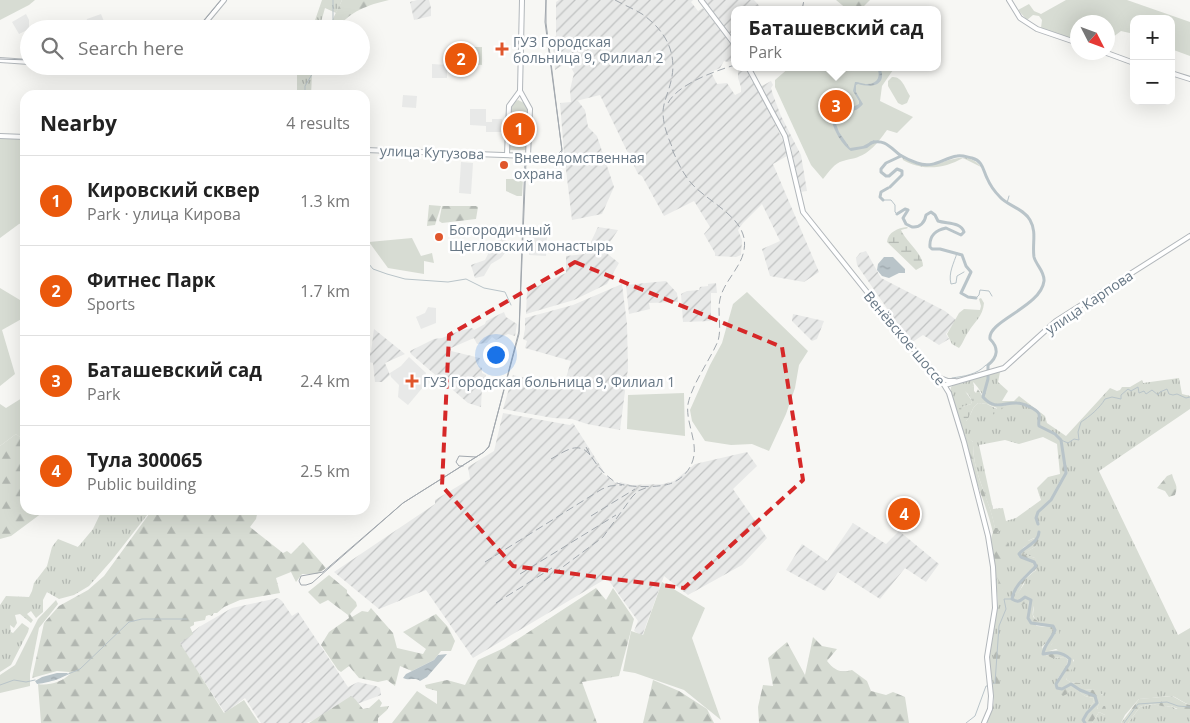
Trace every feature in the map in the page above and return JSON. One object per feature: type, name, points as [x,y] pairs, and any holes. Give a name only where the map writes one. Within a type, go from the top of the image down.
[{"type":"main road","points":[[207,20],[224,0]]},
{"type":"main road","points":[[507,154],[509,108],[520,91],[522,0]]},
{"type":"main road","points":[[701,0],[731,40]]},
{"type":"main road","points":[[1010,0],[1022,17],[1039,30],[1070,40]]},
{"type":"main road","points":[[1115,55],[1130,60]]},
{"type":"main road","points":[[1115,56],[1130,61]]},
{"type":"main road","points":[[0,60],[20,61]]},
{"type":"main road","name":"Венёвское шоссе","points":[[750,71],[785,136],[803,212],[904,338],[937,376],[947,383],[978,494],[993,567],[994,608],[986,657],[991,696],[990,709],[984,723]]},
{"type":"main road","points":[[1175,75],[1190,80]]},
{"type":"main road","points":[[520,91],[528,104]]},
{"type":"main road","points":[[515,99],[522,99],[528,104]]},
{"type":"main road","name":"улица Кутузова","points":[[370,150],[528,156],[530,112],[528,104]]},
{"type":"main road","points":[[0,136],[20,137]]},
{"type":"main road","name":"улица Карпова","points":[[947,383],[983,375],[1007,366],[1056,321],[1190,236]]},
{"type":"main road","points":[[949,393],[951,386],[956,382]]},
{"type":"highlighted area","points":[[575,262],[782,347],[803,480],[684,588],[513,566],[442,486],[449,335]]},
{"type":"shaded area","points":[[429,0],[431,16],[414,20],[410,2]]},
{"type":"shaded area","points":[[559,0],[693,0],[691,2],[698,11],[703,8],[731,43],[731,61],[724,61],[720,68],[711,72],[717,84],[727,83],[735,95],[741,92],[738,71],[747,71],[766,104],[783,141],[787,156],[773,164],[819,272],[804,282],[770,276],[762,249],[780,241],[762,204],[738,230],[742,240],[741,255],[736,257],[715,256],[704,234],[710,227],[694,201],[664,216],[642,176],[638,174],[600,95],[576,101],[585,110],[588,127],[597,136],[614,187],[602,214],[572,220],[560,103],[571,102],[570,90],[574,73],[568,62],[555,70],[552,39],[556,36],[556,2]]},
{"type":"shaded area","points":[[703,0],[754,0],[759,6],[731,6],[731,37]]},
{"type":"shaded area","points":[[26,14],[29,20],[20,20],[19,34],[12,22]]},
{"type":"shaded area","points":[[101,14],[103,20],[87,20]]},
{"type":"shaded area","points":[[432,64],[447,65],[447,78],[432,78]]},
{"type":"shaded area","points":[[771,81],[773,95],[781,116],[801,155],[807,191],[800,192],[787,136],[760,87]]},
{"type":"shaded area","points":[[403,95],[417,96],[416,108],[402,107]]},
{"type":"shaded area","points":[[470,109],[486,109],[486,122],[492,122],[492,119],[502,119],[502,132],[486,132],[486,126],[470,125]]},
{"type":"shaded area","points":[[461,162],[473,163],[471,194],[459,193]]},
{"type":"shaded area","points":[[598,227],[618,230],[604,251],[619,263],[607,284],[574,300],[526,314],[527,291],[566,273],[566,256],[585,254]]},
{"type":"shaded area","points":[[485,228],[506,228],[506,243],[498,243],[497,233],[486,233]]},
{"type":"shaded area","points":[[530,236],[547,237],[546,256],[529,255]]},
{"type":"shaded area","points":[[495,246],[511,247],[510,252],[505,253],[491,264],[484,276],[475,278],[471,265],[485,260],[490,250],[495,248]]},
{"type":"shaded area","points":[[866,251],[881,278],[945,311],[956,320],[946,334],[949,339],[939,345],[923,335],[911,343],[857,265],[856,258],[860,253]]},
{"type":"shaded area","points":[[666,281],[677,293],[678,302],[649,303],[650,309],[629,314],[626,285]]},
{"type":"shaded area","points":[[716,283],[717,293],[711,293],[711,321],[683,322],[681,294],[687,291],[699,290],[700,287]]},
{"type":"shaded area","points":[[622,284],[627,324],[628,368],[620,430],[587,424],[572,419],[553,418],[503,409],[513,375],[563,388],[571,361],[525,348],[527,341],[523,339],[525,318],[573,305]]},
{"type":"shaded area","points":[[428,307],[436,308],[436,323],[421,329],[416,317],[425,313]]},
{"type":"shaded area","points":[[504,312],[506,317],[517,324],[515,336],[508,334],[496,340],[492,337],[487,343],[477,344],[474,338],[451,348],[451,351],[480,358],[478,365],[482,368],[482,373],[486,375],[482,388],[481,407],[468,403],[411,354],[410,351],[434,339],[472,328],[474,330],[485,324],[486,321]]},
{"type":"shaded area","points":[[793,314],[824,321],[817,339],[812,341],[792,321]]},
{"type":"shaded area","points":[[374,329],[405,354],[385,363],[390,375],[382,382],[375,382],[373,363],[370,362]]},
{"type":"shaded area","name":"ГУЗ Городская больница 9, Филиал 1","points":[[409,357],[426,373],[425,376],[429,380],[408,405],[398,397],[399,385],[391,377],[390,373],[401,366]]},
{"type":"shaded area","points":[[503,413],[570,425],[573,423],[603,470],[602,473],[619,485],[620,482],[631,485],[663,484],[674,481],[695,464],[747,452],[757,466],[733,489],[767,538],[742,565],[688,595],[664,576],[642,636],[634,631],[638,621],[607,578],[473,658],[426,590],[379,609],[334,572],[435,504],[435,500],[470,479],[468,467],[494,451]]},
{"type":"shaded area","points":[[853,523],[886,544],[899,531],[939,564],[926,582],[905,568],[880,599],[838,572],[825,591],[786,570],[802,544],[827,561]]},
{"type":"shaded area","points":[[278,598],[292,616],[298,612],[348,687],[358,682],[376,686],[380,688],[381,695],[306,723],[261,723],[245,698],[225,713],[179,643],[199,627],[232,608]]},
{"type":"green space","points":[[0,0],[35,0],[0,20]]},
{"type":"green space","points":[[322,0],[342,0],[336,13],[325,8],[322,20],[315,20]]},
{"type":"green space","points":[[342,0],[389,0],[360,10],[346,20],[332,20]]},
{"type":"green space","points":[[836,0],[870,0],[864,6],[843,6]]},
{"type":"green space","points":[[1066,0],[1127,0],[1170,15],[1130,15],[1130,33],[1121,31],[1115,36],[1115,15],[1070,15],[1070,39],[1041,28],[1042,20],[1039,16],[1033,15],[1027,20],[1018,10],[1029,4],[1034,11],[1041,14]]},
{"type":"green space","points":[[1175,17],[1190,22],[1190,56],[1175,50]]},
{"type":"green space","points":[[470,47],[482,47],[482,65],[470,64]]},
{"type":"green space","points":[[785,71],[892,71],[882,86],[880,101],[913,117],[897,133],[887,130],[866,153],[837,164],[823,179],[811,165],[775,87],[775,80]]},
{"type":"green space","points":[[297,75],[312,75],[311,90],[297,90]]},
{"type":"green space","points":[[892,77],[901,80],[905,86],[910,96],[907,103],[902,105],[898,103],[888,86],[888,81]]},
{"type":"green space","points":[[518,100],[524,103],[528,110],[527,150],[509,150],[511,108],[513,103]]},
{"type":"green space","points":[[0,137],[20,139],[20,224],[0,238]]},
{"type":"green space","points":[[902,157],[921,165],[937,164],[963,158],[941,166],[925,167],[910,164],[903,160]]},
{"type":"green space","points":[[963,158],[974,161],[981,167]]},
{"type":"green space","points":[[506,179],[523,179],[522,196],[506,191]]},
{"type":"green space","points":[[429,205],[441,206],[435,225],[427,226]]},
{"type":"green space","points":[[442,206],[476,206],[478,207],[476,219],[442,223],[439,221]]},
{"type":"green space","points":[[907,227],[901,230],[922,261],[923,266],[916,270],[887,242],[889,236],[894,231]]},
{"type":"green space","points":[[412,238],[421,256],[432,253],[434,263],[424,261],[424,274],[388,268],[370,242]]},
{"type":"green space","points":[[0,288],[20,300],[20,320],[2,330],[15,374],[0,386]]},
{"type":"green space","points":[[747,292],[808,351],[799,365],[795,388],[786,414],[769,451],[752,444],[731,445],[705,441],[692,421],[690,410],[722,343],[733,304]]},
{"type":"green space","points":[[981,298],[984,303],[982,312],[959,348],[952,344],[947,334],[959,313],[964,309],[980,310],[979,299]]},
{"type":"green space","points":[[1000,372],[998,382],[1008,391],[1002,401],[1014,401],[1019,396],[1045,416],[1047,423],[1066,436],[1110,388],[1117,391],[1122,387],[1130,387],[1142,380],[1143,383],[1179,378],[1182,394],[1190,396],[1190,409],[1099,471],[1178,635],[1190,628],[1190,705],[1172,696],[1139,699],[1125,715],[1121,723],[1092,723],[1099,712],[1110,715],[1106,709],[1097,708],[1103,695],[1095,690],[1083,689],[1080,683],[1070,682],[1066,679],[1074,660],[1056,649],[1048,650],[1059,633],[1050,628],[1053,630],[1051,637],[1042,647],[1046,655],[1052,658],[1065,657],[1068,660],[1066,667],[1058,678],[1067,694],[1072,686],[1085,696],[1093,698],[1094,701],[1082,723],[987,723],[994,700],[989,659],[998,604],[995,566],[1003,590],[1004,558],[997,531],[999,528],[995,529],[975,464],[973,442],[965,437],[950,393],[951,387],[956,383]],"holes":[[[973,382],[989,402],[1005,405],[997,409],[987,404],[978,403],[966,421],[962,407],[971,404],[972,401],[965,391],[974,386]],[[1043,437],[1057,444],[1060,474],[1048,477],[1037,488],[1041,500],[1016,518],[1006,521],[1003,508],[993,509],[979,445],[1005,440],[1019,444]],[[1039,538],[1035,547],[1022,554],[1035,558],[1036,570],[1025,579],[1018,593],[1013,592],[1023,577],[1034,567],[1034,564],[1022,558],[1019,553],[1028,545],[1028,541]],[[1029,601],[1034,604],[1033,615],[1035,619],[1049,627],[1037,626],[1027,619]]]},
{"type":"green space","points":[[974,386],[974,391],[976,393],[978,389],[989,402],[997,405],[1006,405],[1000,411],[990,416],[997,408],[978,403],[966,421],[961,420],[959,408],[971,404],[972,401],[963,390]]},
{"type":"green space","points":[[684,393],[685,436],[627,429],[628,395]]},
{"type":"green space","points":[[20,399],[20,437],[16,434],[0,446],[0,404],[6,408]]},
{"type":"green space","points":[[16,434],[20,437],[20,515],[39,515],[11,536],[0,539],[0,446]]},
{"type":"green space","points":[[965,435],[973,442],[975,464],[995,528],[998,528],[997,524],[1001,522],[1003,525],[1002,530],[997,532],[1009,544],[1009,557],[1004,558],[1004,589],[1002,590],[991,553],[993,533],[973,472]]},
{"type":"green space","points":[[1061,450],[1064,450],[1067,471],[1064,480],[1056,487],[1063,473]]},
{"type":"green space","points":[[1172,474],[1176,489],[1175,495],[1169,497],[1165,491],[1157,488],[1167,476]]},
{"type":"green space","points":[[100,515],[147,515],[89,586],[74,595],[59,599],[47,592],[43,600],[43,612],[36,618],[31,611],[27,614],[33,620],[31,623],[20,614],[15,615],[17,623],[14,628],[10,625],[11,632],[13,633],[22,623],[29,628],[28,632],[11,665],[0,672],[0,605],[6,596],[29,597],[34,583],[47,566],[52,547],[58,539],[78,547],[93,529]]},
{"type":"green space","points":[[148,515],[257,515],[250,527],[283,553],[287,551],[291,554],[303,542],[326,568],[317,574],[302,574],[296,582],[291,572],[276,578],[280,593],[240,600],[224,607],[212,616],[206,616],[205,620],[194,622],[194,625],[190,627],[193,634],[180,643],[224,713],[244,700],[259,723],[41,723],[38,684],[55,683],[70,674],[69,672],[57,671],[32,678],[44,623],[59,606],[88,590],[104,576]]},
{"type":"green space","points":[[1037,537],[1040,538],[1035,547],[1023,554],[1035,558],[1038,566],[1026,579],[1018,594],[1015,594],[1013,592],[1023,577],[1034,567],[1033,564],[1019,557],[1019,553],[1028,545],[1028,541]]},
{"type":"green space","points":[[329,575],[347,590],[347,593],[356,602],[357,606],[350,614],[352,617],[362,611],[368,612],[371,608],[393,633],[397,648],[423,654],[426,649],[403,632],[436,614],[448,627],[455,641],[451,651],[441,651],[434,660],[412,671],[400,666],[395,686],[387,680],[378,682],[359,678],[349,666],[341,672],[321,645],[329,632],[349,618],[348,615],[328,600],[320,604],[308,592]]},
{"type":"green space","points":[[662,582],[705,608],[692,638],[721,720],[684,690],[635,673],[623,671],[631,631],[643,635]]},
{"type":"green space","points":[[596,588],[606,600],[613,588],[634,619],[619,676],[582,682],[597,723],[392,723],[417,691],[437,704],[437,691],[426,688],[425,685],[447,680],[465,685],[478,660],[504,648]]},
{"type":"green space","points":[[1029,594],[1035,602],[1034,618],[1038,621],[1055,624],[1058,627],[1059,639],[1052,644],[1049,651],[1060,650],[1072,655],[1072,668],[1066,679],[1070,682],[1080,683],[1084,689],[1095,690],[1100,688],[1101,694],[1106,697],[1097,708],[1105,706],[1111,712],[1110,715],[1099,712],[1092,723],[1082,723],[1081,721],[1094,701],[1093,698],[1085,696],[1072,687],[1063,696],[1056,690],[1057,682],[1068,660],[1065,657],[1052,658],[1041,655],[1053,630],[1033,624],[1026,619],[1029,602],[1022,605],[1018,604],[1018,601]]},
{"type":"green space","points":[[56,600],[58,604],[39,628],[30,674],[30,686],[0,693],[0,675],[15,665],[38,619]]},
{"type":"green space","points":[[813,637],[822,646],[837,649],[827,661],[836,669],[841,671],[852,670],[867,681],[871,691],[886,695],[893,692],[905,697],[909,723],[759,723],[758,707],[763,685],[773,686],[768,658],[787,642],[805,675]]},
{"type":"green space","points":[[995,646],[999,653],[1000,696],[997,698],[993,662]]},
{"type":"green space","points":[[653,680],[679,691],[707,709],[714,723],[643,723]]},
{"type":"green space","points":[[351,696],[363,709],[369,708],[379,699],[382,703],[380,707],[389,706],[378,718],[378,723],[309,723]]},
{"type":"green space","points":[[1172,696],[1190,705],[1190,709],[1182,711],[1171,706],[1166,707],[1152,704],[1140,707],[1128,723],[1121,723],[1139,699]]},
{"type":"green space","points":[[1153,704],[1166,707],[1171,706],[1176,709],[1190,709],[1190,723],[1128,723],[1140,707]]},
{"type":"water","points":[[878,71],[881,71],[882,78],[877,84],[868,86],[856,85],[856,92],[863,104],[859,108],[850,111],[839,111],[833,116],[839,132],[850,148],[863,146],[874,140],[875,142],[867,148],[851,151],[837,134],[832,123],[831,112],[859,104],[853,91],[855,82],[871,84],[878,79]]},
{"type":"water","points":[[884,257],[893,257],[905,269],[905,273],[899,273],[889,278],[882,276],[877,270],[878,264]]},
{"type":"water","points":[[447,654],[427,677],[420,681],[403,678],[406,674],[434,660],[438,655]]},
{"type":"water","points":[[57,673],[68,673],[49,682],[37,684],[35,681],[42,677]]},
{"type":"waterway","points":[[333,0],[333,20]]},
{"type":"waterway","points":[[305,90],[305,86],[312,75]]},
{"type":"waterway","points":[[871,143],[884,143],[900,155],[923,165],[959,156],[976,159],[982,166],[988,181],[996,193],[1030,220],[1034,234],[1034,257],[1044,281],[1041,290],[1034,298],[991,332],[990,339],[995,346],[996,352],[994,359],[988,365],[988,379],[983,397],[996,405],[1017,403],[1032,408],[1039,414],[1039,426],[1055,434],[1061,440],[1066,473],[1051,500],[1038,512],[1036,518],[1038,524]]},
{"type":"waterway","points":[[890,187],[902,175],[902,171],[897,169],[889,176],[886,176],[881,172],[881,169],[886,163],[901,156]]},
{"type":"waterway","points":[[883,200],[880,197],[881,192],[888,188]]},
{"type":"waterway","points":[[1007,203],[1009,196]]},
{"type":"waterway","points":[[883,200],[891,200],[895,205],[895,212],[897,214]]},
{"type":"waterway","points":[[897,214],[905,209],[908,210],[903,218],[906,224],[912,227],[922,224],[926,215],[931,212],[938,221],[960,226],[964,232],[961,235],[946,228],[939,230],[932,237],[930,247],[962,255],[966,266],[971,272],[961,293],[968,297],[976,298]]},
{"type":"waterway","points":[[957,253],[951,272],[951,284],[956,283],[957,276],[964,272]]},
{"type":"waterway","points":[[370,265],[373,269],[405,279],[448,282],[466,279],[484,288],[505,292],[511,305]]},
{"type":"waterway","points":[[976,298],[980,290],[989,291],[992,296]]},
{"type":"waterway","points":[[952,378],[970,374],[988,365]]},
{"type":"waterway","points":[[1061,440],[1068,443],[1074,439],[1079,440],[1078,432],[1081,422],[1094,412],[1105,399],[1112,397],[1121,399],[1121,395],[1128,389],[1131,391],[1138,387],[1139,393],[1144,391],[1146,394],[1152,390],[1158,395],[1167,389],[1169,394],[1177,394],[1186,398],[1190,397]]},
{"type":"waterway","points":[[1039,532],[1034,542],[1019,554],[1021,557],[1034,562],[1036,566],[1015,589],[1012,599],[1019,601],[1025,597],[1031,600],[1028,618],[1031,623],[1053,626],[1055,630],[1043,654],[1057,653],[1070,659],[1069,664],[1056,684],[1057,688],[1062,689],[1071,684],[1095,696],[1097,703],[1087,713],[1083,720],[1085,723]]},
{"type":"waterway","points":[[992,684],[995,683],[999,626],[1006,609],[1004,599],[1012,599]]},
{"type":"waterway","points":[[66,675],[80,669],[129,622],[142,619],[187,619]]},
{"type":"waterway","points":[[0,685],[14,680],[26,682],[35,680]]},
{"type":"waterway","points":[[966,723],[975,716],[986,686],[988,686]]},
{"type":"waterway","points":[[1124,723],[1138,704],[1167,702],[1178,706],[1190,707]]},
{"type":"tram line","points":[[204,20],[221,0]]},
{"type":"tram line","points":[[546,0],[545,22],[562,150],[557,155],[530,155],[525,160],[519,331],[489,447],[484,452],[403,503],[323,572],[301,576],[299,581],[301,585],[312,583],[403,503],[484,452],[489,446],[519,334],[526,161],[531,156],[557,156],[562,151],[546,23],[546,0]]},
{"type":"tram line","points":[[0,59],[20,60]]},
{"type":"tram line","points":[[463,466],[459,466],[456,462],[459,456],[476,457]]},
{"type":"railway","points":[[615,0],[650,20],[668,43],[673,61],[673,71],[663,116],[666,132],[674,151]]},
{"type":"railway","points":[[803,6],[804,0]]},
{"type":"railway","points":[[668,103],[673,96],[688,84],[731,66]]},
{"type":"railway","points":[[586,447],[598,466],[615,482],[643,487],[667,485],[675,482],[688,470],[694,457],[694,442],[688,404],[693,388],[718,341],[720,299],[725,286],[742,257],[744,239],[741,229],[727,212],[699,191],[688,180],[671,147]]},
{"type":"railway","points":[[551,459],[576,448],[581,448],[590,455]]},
{"type":"railway","points":[[485,562],[602,489],[622,485]]},
{"type":"railway","points":[[544,581],[603,537],[632,497],[638,491],[648,487]]},
{"type":"railway","points":[[591,516],[635,489]]},
{"type":"railway","points":[[520,574],[616,515]]},
{"type":"railway","points":[[496,603],[552,568]]},
{"type":"place","name":"ГУЗ Городская больница 9, Филиал 2","points":[[502,49]]},
{"type":"place","name":"Фитнес Парк","points":[[461,59]]},
{"type":"place","name":"Баташевский сад","points":[[836,106]]},
{"type":"place","name":"Кировский сквер","points":[[519,129]]},
{"type":"place","name":"Вневедомственная охрана","points":[[504,165]]},
{"type":"place","name":"Богородичный Щегловский монастырь","points":[[439,237]]},
{"type":"place","name":"ГУЗ Городская больница 9, Филиал 1","points":[[412,381]]},
{"type":"place","name":"Тула 300065","points":[[904,514]]}]
